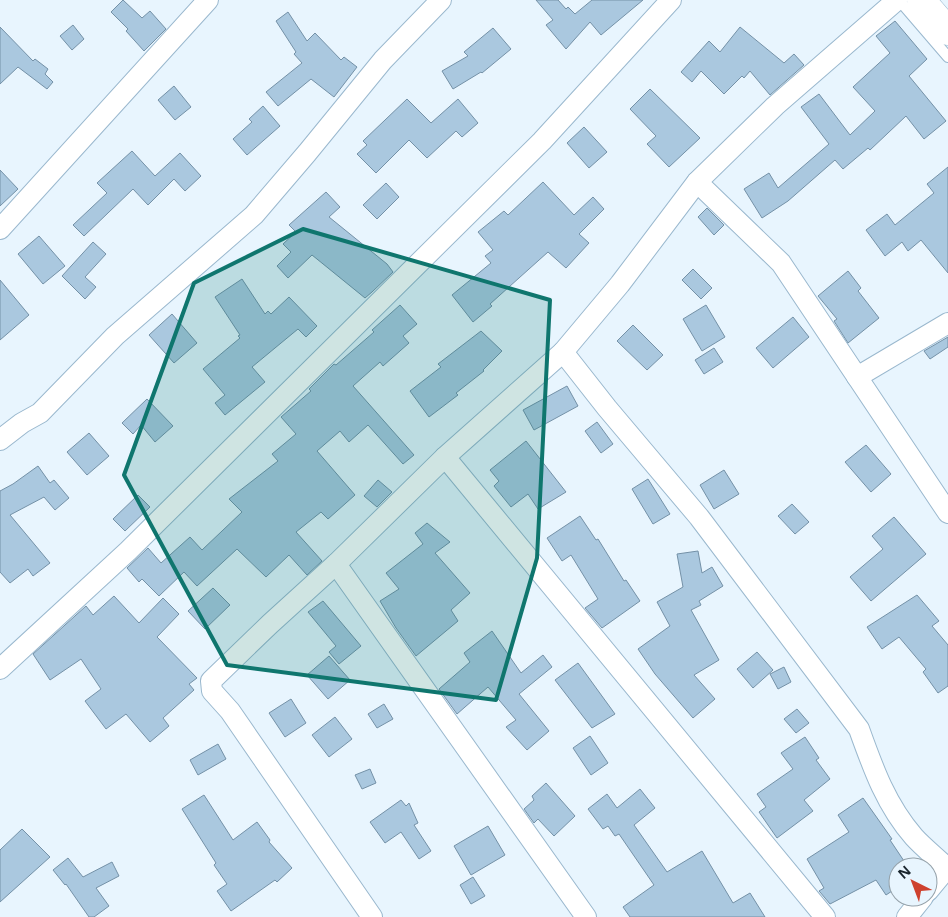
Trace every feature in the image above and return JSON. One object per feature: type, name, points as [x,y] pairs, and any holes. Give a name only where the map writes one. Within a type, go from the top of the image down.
[{"type":"main road","points":[[921,0],[948,31]]},
{"type":"street","points":[[0,229],[208,0]]},
{"type":"street","points":[[0,440],[22,423],[40,413],[115,336],[254,215],[383,60],[441,0]]},
{"type":"street","points":[[0,670],[128,551],[542,141],[671,0]]},
{"type":"street","points":[[372,917],[230,711],[212,691],[211,681],[336,564],[445,457],[563,352],[620,284],[697,182],[775,106],[898,0]]},
{"type":"street","points":[[697,182],[781,263],[948,513]]},
{"type":"street","points":[[857,377],[948,323]]},
{"type":"street","points":[[563,352],[607,408],[700,517],[859,729],[872,767],[889,804],[914,837],[947,868],[938,879]]},
{"type":"street","points":[[445,457],[825,917]]},
{"type":"street","points":[[336,564],[586,917]]},
{"type":"street","points":[[907,917],[915,907]]},
{"type":"lane","points":[[898,0],[948,57]]},
{"type":"highlighted area","points":[[303,229],[550,300],[537,558],[496,700],[227,665],[124,475],[194,283]]},
{"type":"building","points":[[123,0],[142,18],[150,11],[166,29],[144,51],[126,31],[128,29],[111,12]]},
{"type":"building","points":[[536,0],[558,0],[566,9],[568,7],[575,14],[592,0],[643,0],[601,35],[590,22],[566,49],[546,25],[553,20]]},
{"type":"building","points":[[288,12],[307,41],[315,33],[341,60],[344,57],[357,67],[334,97],[311,79],[278,106],[266,92],[302,63],[294,54],[296,52],[276,21]]},
{"type":"building","points":[[895,21],[927,59],[909,76],[946,121],[924,139],[906,116],[870,150],[868,148],[843,169],[835,160],[788,201],[762,218],[744,189],[769,173],[778,188],[829,144],[801,107],[819,94],[850,135],[875,111],[853,87],[890,53],[876,36]]},
{"type":"building","points":[[73,25],[84,39],[72,50],[60,36]]},
{"type":"building","points":[[0,27],[33,61],[35,59],[48,69],[45,74],[53,82],[47,89],[18,67],[0,84]]},
{"type":"building","points":[[740,27],[784,63],[794,54],[804,65],[770,95],[750,71],[744,78],[742,76],[724,94],[701,71],[692,82],[681,72],[709,41],[720,52]]},
{"type":"building","points":[[493,28],[511,49],[482,73],[453,89],[442,71],[468,56],[464,52]]},
{"type":"building","points":[[174,86],[191,107],[175,120],[158,100]]},
{"type":"building","points":[[650,89],[700,138],[669,167],[647,144],[656,136],[630,109]]},
{"type":"building","points":[[407,99],[431,123],[458,99],[478,123],[462,137],[456,131],[427,158],[409,140],[376,173],[357,154],[367,145],[363,141]]},
{"type":"building","points":[[263,106],[280,126],[247,155],[233,139],[252,122],[249,119]]},
{"type":"building","points":[[584,127],[607,152],[589,168],[567,143]]},
{"type":"building","points":[[132,151],[155,176],[180,153],[201,176],[185,191],[174,179],[148,205],[133,189],[84,236],[73,225],[107,193],[97,183]]},
{"type":"building","points":[[948,167],[948,273],[921,240],[908,251],[902,242],[885,256],[866,230],[887,214],[895,225],[934,193],[927,184]]},
{"type":"building","points":[[0,170],[18,189],[0,206]]},
{"type":"building","points":[[543,182],[574,215],[593,197],[604,209],[579,234],[589,243],[566,268],[548,252],[490,304],[492,306],[473,322],[452,295],[491,263],[485,256],[493,250],[478,232],[504,211],[508,215]]},
{"type":"building","points":[[386,183],[399,197],[377,219],[363,205]]},
{"type":"building","points":[[326,192],[340,207],[329,217],[387,264],[393,272],[365,298],[312,255],[288,278],[277,266],[291,252],[283,244],[296,232],[289,225]]},
{"type":"building","points":[[707,208],[724,225],[714,235],[698,217]]},
{"type":"building","points":[[39,236],[65,266],[43,284],[18,254]]},
{"type":"building","points":[[93,242],[106,254],[85,277],[96,287],[85,299],[62,276]]},
{"type":"building","points":[[693,269],[712,288],[701,299],[682,280]]},
{"type":"building","points":[[848,271],[861,288],[858,291],[879,318],[848,343],[834,321],[837,319],[818,296]]},
{"type":"building","points":[[242,279],[265,314],[268,311],[271,314],[289,297],[317,326],[306,337],[298,329],[252,367],[265,382],[225,415],[215,403],[225,395],[203,369],[240,338],[238,336],[240,335],[215,297]]},
{"type":"building","points":[[0,280],[29,315],[0,340]]},
{"type":"building","points":[[400,305],[417,324],[403,336],[409,343],[383,366],[380,362],[353,386],[414,455],[403,464],[368,425],[349,442],[340,431],[317,451],[355,495],[328,519],[321,512],[296,532],[322,561],[307,575],[289,555],[266,577],[237,549],[197,586],[184,572],[159,596],[142,579],[139,582],[127,568],[148,548],[161,563],[190,537],[202,550],[242,512],[229,499],[278,461],[272,454],[296,434],[281,417],[311,391],[309,389],[334,364],[336,365],[374,332],[372,330]]},
{"type":"building","points":[[706,305],[725,337],[702,351],[683,319]]},
{"type":"building","points":[[172,314],[197,343],[174,363],[149,335]]},
{"type":"building","points":[[793,317],[809,337],[773,368],[756,348]]},
{"type":"building","points":[[633,325],[663,355],[647,370],[617,341]]},
{"type":"building","points":[[481,331],[502,351],[484,371],[456,393],[458,395],[429,417],[410,391],[441,367],[438,364]]},
{"type":"building","points":[[948,337],[948,347],[930,359],[924,351]]},
{"type":"building","points":[[714,348],[723,362],[704,374],[695,360]]},
{"type":"building","points":[[567,386],[578,406],[534,430],[523,410]]},
{"type":"building","points":[[147,399],[173,426],[155,442],[141,425],[133,434],[122,423]]},
{"type":"building","points":[[597,422],[613,444],[601,453],[585,431]]},
{"type":"building","points":[[89,433],[109,456],[87,475],[67,452]]},
{"type":"building","points":[[526,441],[566,492],[538,509],[528,494],[511,507],[494,486],[499,481],[490,470]]},
{"type":"building","points":[[866,445],[891,474],[871,492],[845,462]]},
{"type":"building","points":[[38,466],[50,483],[54,480],[69,498],[55,510],[44,497],[10,515],[50,563],[33,576],[28,569],[10,583],[0,572],[0,491]]},
{"type":"building","points":[[724,470],[739,494],[714,509],[700,485]]},
{"type":"building","points":[[648,479],[670,514],[653,524],[632,489]]},
{"type":"building","points":[[378,480],[392,492],[377,507],[364,496]]},
{"type":"building","points":[[138,495],[150,507],[125,531],[113,519]]},
{"type":"building","points":[[792,504],[809,522],[795,534],[778,516]]},
{"type":"building","points":[[580,516],[596,540],[598,539],[624,581],[626,580],[640,601],[602,628],[585,608],[598,599],[571,555],[562,561],[547,538]]},
{"type":"building","points":[[894,517],[926,554],[871,601],[850,577],[883,549],[872,536]]},
{"type":"building","points":[[427,523],[450,542],[435,553],[470,593],[451,610],[458,621],[416,656],[380,601],[399,589],[386,573],[423,544],[415,533]]},
{"type":"building","points":[[698,551],[702,573],[712,567],[723,586],[699,601],[701,605],[691,610],[719,660],[694,675],[715,699],[693,718],[655,674],[638,649],[670,626],[657,602],[683,587],[677,554]]},
{"type":"building","points":[[213,588],[230,605],[205,629],[188,611]]},
{"type":"building","points":[[917,595],[939,621],[932,626],[948,645],[948,686],[938,693],[923,672],[926,669],[899,637],[882,649],[867,627]]},
{"type":"building","points":[[114,596],[139,623],[163,598],[179,614],[157,637],[197,678],[189,684],[194,690],[163,718],[169,726],[150,742],[126,714],[106,729],[85,701],[101,689],[81,659],[50,680],[33,654],[86,606],[93,615]]},
{"type":"building","points":[[323,601],[361,646],[339,664],[329,652],[336,646],[308,612]]},
{"type":"building","points":[[492,631],[521,673],[543,655],[552,667],[519,694],[549,731],[527,750],[506,727],[516,720],[488,687],[457,714],[439,689],[470,662],[464,653]]},
{"type":"building","points":[[757,652],[773,670],[753,688],[737,669]]},
{"type":"building","points":[[329,656],[350,680],[328,699],[307,675]]},
{"type":"building","points":[[578,663],[615,714],[592,728],[555,680]]},
{"type":"building","points":[[784,667],[791,682],[778,689],[770,674]]},
{"type":"building","points":[[291,699],[306,723],[285,737],[269,713]]},
{"type":"building","points":[[384,704],[393,719],[377,728],[368,714]]},
{"type":"building","points":[[797,709],[809,723],[796,733],[784,719]]},
{"type":"building","points":[[335,717],[352,739],[329,757],[312,735]]},
{"type":"building","points":[[590,736],[608,763],[591,775],[573,748]]},
{"type":"building","points":[[805,737],[819,758],[816,760],[830,779],[804,800],[813,811],[777,838],[759,812],[766,807],[757,794],[793,769],[781,753]]},
{"type":"building","points":[[218,744],[226,759],[198,775],[190,760]]},
{"type":"building","points":[[370,769],[376,783],[362,789],[355,775]]},
{"type":"building","points":[[546,783],[575,816],[554,836],[538,819],[534,823],[524,809],[534,800],[532,796]]},
{"type":"building","points":[[640,789],[655,808],[634,825],[667,872],[702,851],[733,903],[750,893],[765,917],[630,917],[623,907],[654,885],[619,834],[615,836],[608,826],[603,829],[588,809],[607,794],[617,808]]},
{"type":"building","points":[[204,795],[233,840],[257,822],[270,840],[269,842],[292,868],[277,882],[275,880],[231,911],[217,891],[227,884],[182,809]]},
{"type":"building","points":[[863,798],[892,839],[890,840],[901,857],[888,857],[888,894],[886,895],[876,880],[830,904],[819,891],[824,888],[807,859],[849,832],[838,815]]},
{"type":"building","points":[[401,800],[406,806],[409,803],[418,823],[414,825],[431,851],[419,859],[401,832],[385,843],[370,822]]},
{"type":"building","points":[[488,826],[505,855],[471,875],[454,846]]},
{"type":"building","points":[[22,829],[50,857],[0,902],[0,850]]},
{"type":"building","points":[[68,858],[83,877],[112,862],[119,876],[96,888],[109,906],[94,917],[89,917],[66,884],[53,870]]},
{"type":"building","points":[[473,877],[485,896],[471,904],[460,885]]}]
